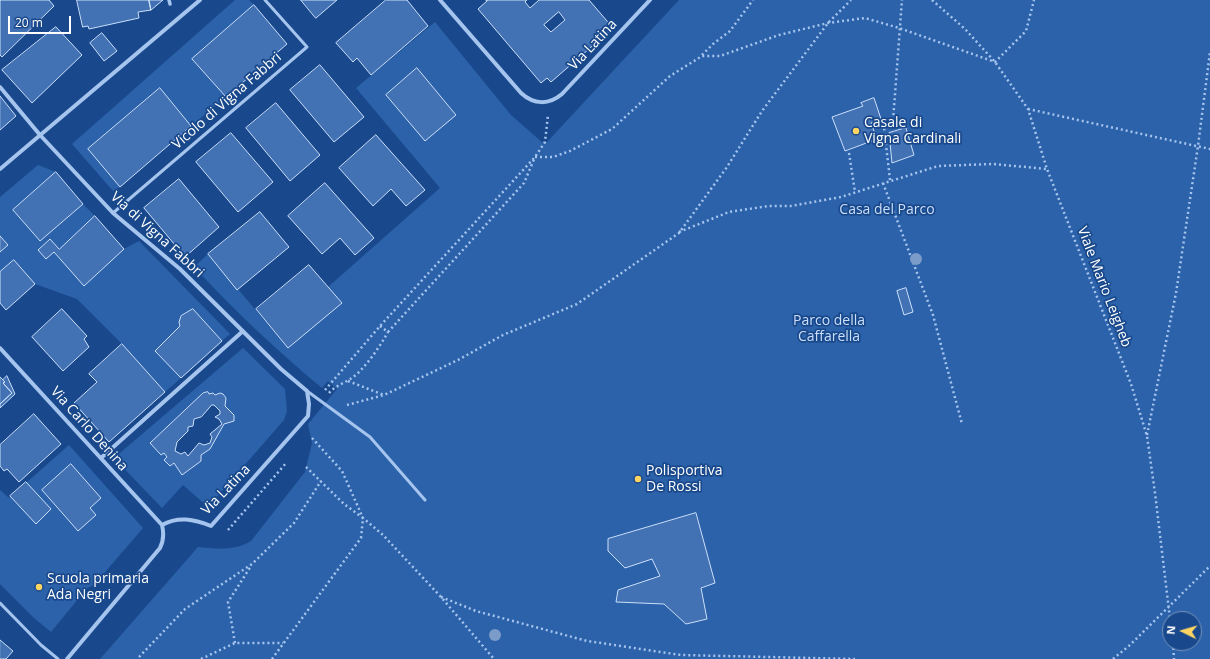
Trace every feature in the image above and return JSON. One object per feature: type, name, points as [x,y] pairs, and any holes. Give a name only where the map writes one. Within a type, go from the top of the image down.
[{"type":"street","points":[[0,169],[200,0]]},
{"type":"street","points":[[440,0],[525,97],[536,102],[550,102]]},
{"type":"street","name":"Via Latina","points":[[550,102],[562,94],[650,0]]},
{"type":"street","name":"Via di Vigna Fabbri","points":[[0,87],[40,135],[113,213],[180,269],[243,332],[306,391]]},
{"type":"street","points":[[101,458],[243,332]]},
{"type":"street","name":"Via Carlo Denina","points":[[0,348],[162,525]]},
{"type":"street","name":"Via Latina","points":[[162,525],[175,519],[182,519],[201,522],[211,526],[308,416],[309,404],[306,391]]},
{"type":"street","points":[[67,659],[160,548],[164,535],[162,525]]},
{"type":"lane","name":"Vicolo di Vigna Fabbri","points":[[113,213],[307,47],[265,0]]},
{"type":"lane","points":[[306,391],[370,437],[426,500]]},
{"type":"lane","points":[[0,603],[35,639],[58,659]]},
{"type":"path","points":[[534,157],[553,157],[570,151],[612,130],[670,76],[702,56],[713,44],[730,31],[753,0]]},
{"type":"path","points":[[679,233],[727,167],[762,111],[828,23],[851,0]]},
{"type":"path","points":[[890,180],[884,127],[893,121],[902,0]]},
{"type":"path","name":"Viale Mario Leigheb","points":[[932,0],[966,29],[995,62],[1028,109],[1047,169],[1131,384],[1147,436],[1169,611]]},
{"type":"path","points":[[702,56],[720,56],[778,35],[828,23],[865,18],[899,28],[995,62],[1026,31],[1034,0]]},
{"type":"path","points":[[1147,436],[1176,293],[1198,146],[1210,52]]},
{"type":"path","points":[[325,390],[380,326],[534,157],[544,142],[550,102]]},
{"type":"path","points":[[1028,109],[1210,149]]},
{"type":"path","points":[[849,153],[855,192]]},
{"type":"path","points":[[335,386],[347,381],[357,374],[388,332],[524,183],[534,157]]},
{"type":"path","points":[[333,409],[384,395],[458,360],[504,335],[577,304],[679,233],[729,212],[769,206],[791,206],[840,197],[938,166],[993,164],[1047,169]]},
{"type":"path","points":[[883,183],[933,315],[962,424]]},
{"type":"path","points":[[380,326],[388,332]]},
{"type":"path","points":[[347,381],[384,395]]},
{"type":"path","points":[[272,659],[361,538],[363,518],[342,471],[312,438]]},
{"type":"path","points":[[228,530],[287,462]]},
{"type":"path","points":[[306,467],[344,504],[383,535],[441,597],[494,659]]},
{"type":"path","points":[[139,657],[185,609],[252,564],[294,523],[321,481]]},
{"type":"path","points":[[235,643],[228,602],[252,564]]},
{"type":"path","points":[[1113,659],[1169,607],[1210,566]]},
{"type":"path","points":[[441,597],[476,611],[587,641],[665,653],[681,655],[855,659]]},
{"type":"path","points":[[201,659],[235,643],[283,643]]},
{"type":"green space","points":[[235,0],[249,0],[254,5],[193,59],[226,97],[191,126],[160,88],[89,149],[120,187],[113,191],[72,144]]},
{"type":"green space","name":"Parco della Caffarella","points":[[679,0],[1210,0],[1210,659],[100,659],[198,547],[219,549],[232,548],[251,541],[305,472],[312,443],[308,424],[337,389],[328,381],[322,388],[305,374],[224,299],[194,267],[208,254],[288,348],[341,303],[328,287],[440,188],[356,88],[435,22],[511,115],[543,143],[547,142]]},
{"type":"green space","points":[[38,165],[56,172],[13,210],[40,241],[83,204],[95,216],[59,249],[49,239],[38,250],[46,259],[54,252],[84,285],[124,249],[139,241],[230,334],[222,341],[193,309],[181,316],[179,322],[180,326],[155,351],[181,378],[165,392],[122,344],[77,299],[35,284],[14,260],[0,272],[0,197]]},
{"type":"green space","points":[[243,348],[285,389],[287,411],[284,420],[208,507],[183,485],[162,508],[114,458]],"holes":[[[207,392],[209,394],[223,394],[226,398],[225,406],[234,415],[224,424],[210,449],[201,455],[201,461],[182,475],[174,463],[170,466],[164,460],[167,457],[164,453],[160,455],[150,443],[203,393]]]},
{"type":"green space","points":[[69,445],[143,528],[94,585],[87,588],[51,632],[34,618],[0,584],[0,490],[9,498]]},
{"type":"building","points":[[49,0],[54,6],[2,57],[0,55],[0,1]]},
{"type":"building","points":[[77,0],[149,0],[151,10],[138,12],[139,18],[89,29],[88,26],[83,27]]},
{"type":"building","points":[[149,0],[163,0],[151,10]]},
{"type":"building","points":[[301,0],[337,0],[316,18]]},
{"type":"building","points":[[386,0],[407,0],[428,26],[371,75],[357,58],[353,62],[336,43]]},
{"type":"building","points":[[486,0],[527,0],[525,2],[530,8],[539,0],[589,0],[613,28],[551,82],[547,78],[541,83],[478,9],[487,1]],"holes":[[[559,12],[565,20],[551,32],[544,25]]]},
{"type":"building","points":[[254,5],[287,44],[226,97],[192,59]]},
{"type":"building","points":[[56,27],[82,55],[32,103],[2,70]]},
{"type":"building","points":[[102,33],[117,51],[104,61],[90,43]]},
{"type":"building","points":[[320,65],[364,117],[334,142],[290,90]]},
{"type":"building","points":[[417,68],[456,115],[425,141],[386,95]]},
{"type":"building","points":[[160,88],[191,126],[120,187],[88,149]]},
{"type":"building","points":[[0,96],[16,116],[0,130]]},
{"type":"building","name":"Casale di Vigna Cardinali","points":[[874,98],[881,119],[871,123],[877,139],[845,151],[832,117],[863,106],[861,103]]},
{"type":"building","points":[[276,103],[320,155],[290,181],[246,128]]},
{"type":"building","points":[[906,128],[914,155],[892,163],[889,133]]},
{"type":"building","points":[[231,133],[273,182],[238,212],[196,162]]},
{"type":"building","points":[[376,135],[425,190],[406,206],[391,189],[373,206],[339,168]]},
{"type":"building","points":[[56,172],[83,204],[40,241],[13,210]]},
{"type":"building","points":[[179,179],[219,227],[185,257],[144,208]]},
{"type":"building","points":[[325,183],[374,238],[355,255],[340,238],[322,254],[288,216]]},
{"type":"building","points":[[260,212],[289,247],[237,290],[208,254]]},
{"type":"building","points":[[95,216],[124,249],[84,286],[54,252],[46,259],[38,250],[50,239],[59,249]]},
{"type":"building","points":[[0,236],[8,245],[0,252]]},
{"type":"building","points":[[14,260],[35,284],[6,310],[0,303],[0,272]]},
{"type":"building","points":[[309,265],[342,303],[288,348],[256,309]]},
{"type":"building","points":[[906,288],[913,312],[904,315],[897,291]]},
{"type":"building","points":[[62,309],[87,336],[84,339],[89,347],[63,371],[32,337]]},
{"type":"building","points":[[193,309],[222,341],[181,378],[155,351],[180,326],[179,322],[181,316]]},
{"type":"building","points":[[122,344],[165,392],[109,442],[74,403],[97,382],[89,374]]},
{"type":"building","points":[[7,376],[15,394],[0,408],[0,404],[12,393],[3,383],[5,382],[3,380]]},
{"type":"building","points":[[0,377],[12,393],[0,404]]},
{"type":"building","points":[[208,392],[209,394],[213,393],[215,395],[220,393],[223,394],[226,398],[225,406],[234,415],[234,421],[224,424],[210,449],[201,455],[201,461],[182,475],[174,463],[170,466],[164,460],[167,457],[164,453],[161,455],[150,443],[203,393]]},
{"type":"building","points":[[212,405],[220,411],[220,414],[215,417],[219,419],[222,424],[210,434],[212,437],[210,443],[204,445],[199,443],[188,456],[185,452],[181,454],[175,451],[177,442],[188,431],[188,427],[193,426],[194,419],[201,417]]},
{"type":"building","points":[[34,414],[61,444],[19,482],[7,469],[4,471],[0,466],[0,445]]},
{"type":"building","points":[[71,464],[101,498],[90,508],[96,515],[78,531],[42,490]]},
{"type":"building","points":[[26,482],[51,509],[36,524],[10,496]]},
{"type":"building","points":[[696,513],[715,583],[701,588],[707,619],[686,624],[664,604],[616,602],[618,590],[660,576],[652,559],[625,568],[608,551],[608,539]]},
{"type":"building","points":[[0,640],[13,651],[6,659],[0,659]]},
{"type":"place","name":"Casale di Vigna Cardinali","points":[[856,131]]},
{"type":"place","name":"Polisportiva De Rossi","points":[[638,479]]},
{"type":"place","name":"Scuola primaria Ada Negri","points":[[39,587]]},
{"type":"park label","name":"Casa del Parco","points":[[887,210]]}]
